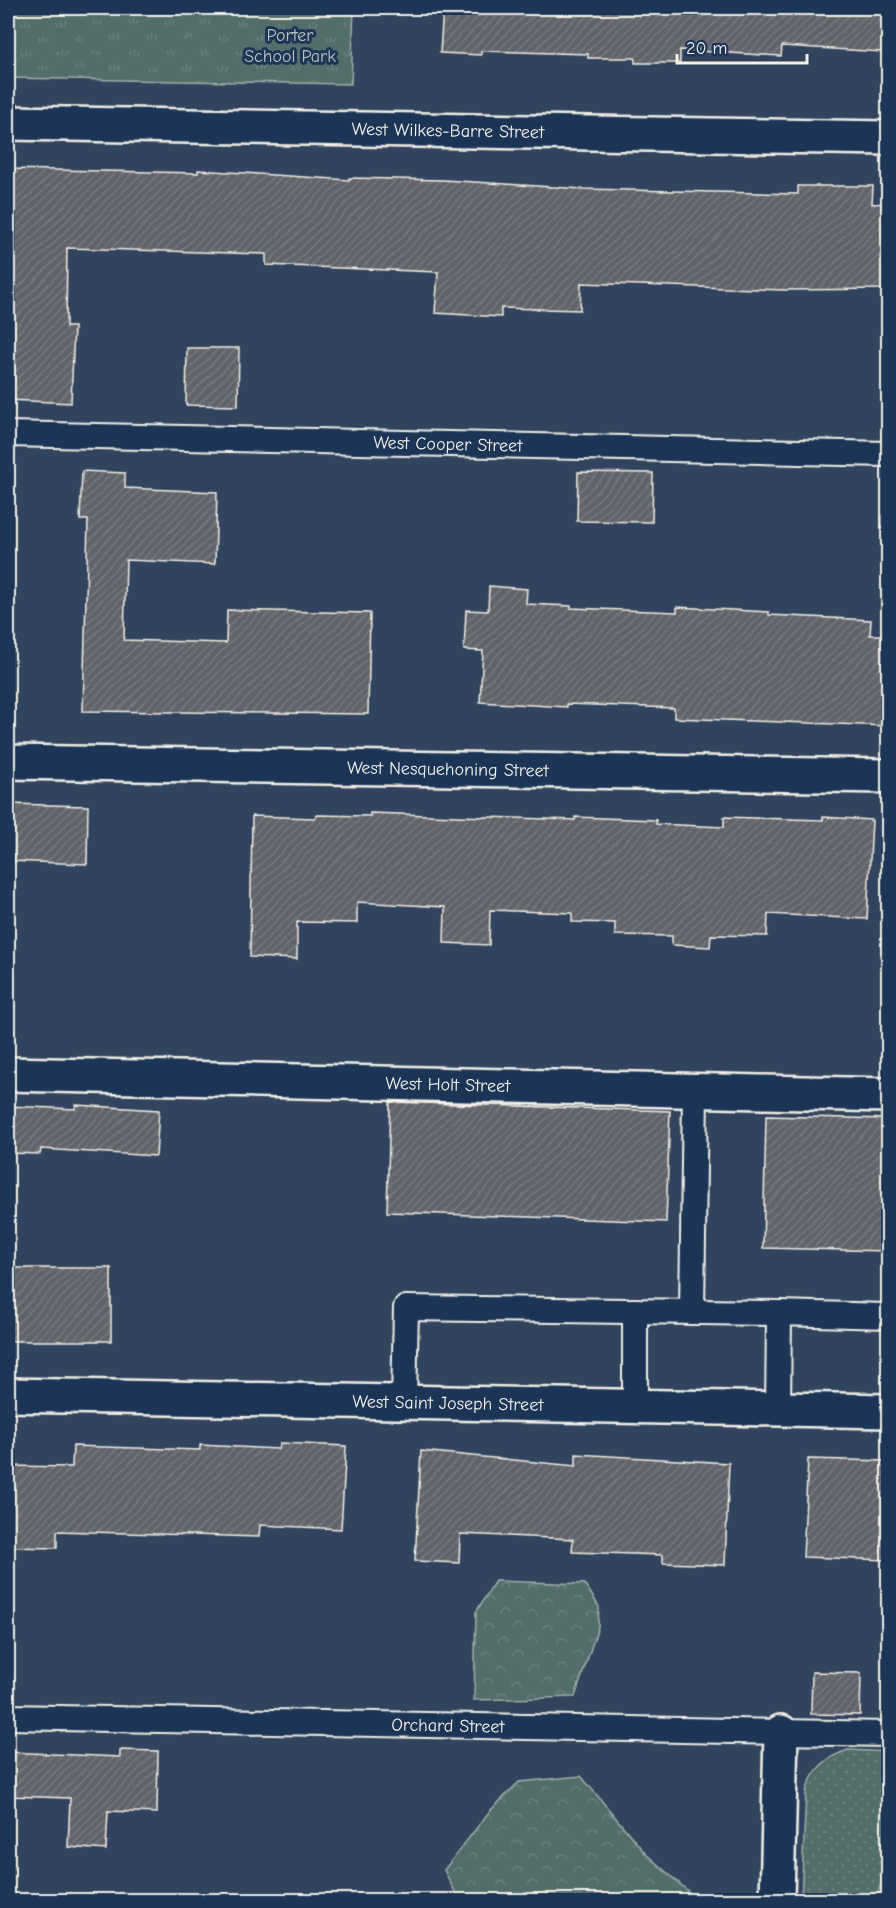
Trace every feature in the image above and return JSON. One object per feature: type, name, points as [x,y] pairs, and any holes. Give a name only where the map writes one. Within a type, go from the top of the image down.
[{"type":"street","name":"West Wilkes-Barre Street","points":[[8,123],[888,138]]},
{"type":"street","name":"West Nesquehoning Street","points":[[8,762],[888,776]]},
{"type":"street","name":"West Holt Street","points":[[8,1074],[888,1095]]},
{"type":"street","name":"West Saint Joseph Street","points":[[8,1395],[888,1411]]},
{"type":"street","points":[[777,1900],[781,1732]]},
{"type":"lane","name":"West Cooper Street","points":[[8,434],[888,454]]},
{"type":"lane","points":[[692,1312],[695,1090]]},
{"type":"lane","points":[[404,1402],[406,1308],[888,1316]]},
{"type":"lane","points":[[635,1311],[635,1407]]},
{"type":"lane","points":[[778,1409],[779,1313]]},
{"type":"lane","name":"Orchard Street","points":[[8,1717],[888,1734]]},
{"type":"green space","name":"Porter School Park","points":[[8,8],[354,8],[351,84],[8,78]]},
{"type":"green space","points":[[495,1581],[585,1584],[599,1607],[598,1627],[575,1697],[474,1700],[476,1612]]},
{"type":"green space","points":[[848,1750],[888,1752],[888,1862],[876,1900],[801,1900],[806,1792],[812,1777],[821,1765],[833,1756]]},
{"type":"green space","points":[[581,1776],[646,1854],[698,1900],[459,1900],[444,1870],[489,1812],[519,1782]]},
{"type":"building","points":[[443,8],[885,8],[883,52],[782,46],[781,56],[680,50],[680,63],[635,63],[635,58],[588,58],[588,54],[481,51],[481,55],[440,53]]},
{"type":"building","points":[[8,169],[198,173],[198,170],[349,180],[349,178],[443,180],[584,189],[798,194],[798,186],[873,186],[872,204],[888,203],[888,289],[784,290],[581,283],[580,310],[501,308],[501,317],[435,313],[438,272],[266,265],[266,254],[67,248],[66,327],[74,327],[71,403],[8,400]]},
{"type":"building","points":[[187,348],[239,348],[238,406],[186,405]]},
{"type":"building","points":[[82,471],[125,473],[125,488],[217,492],[215,564],[126,560],[124,640],[226,643],[227,610],[370,613],[368,714],[83,711],[88,520],[80,520]]},
{"type":"building","points":[[578,472],[653,473],[652,522],[577,521]]},
{"type":"building","points":[[489,586],[527,589],[526,604],[677,612],[677,607],[769,612],[769,615],[871,620],[870,635],[888,635],[888,726],[674,718],[674,708],[567,704],[567,707],[480,702],[483,651],[464,650],[466,610],[488,611]]},
{"type":"building","points":[[8,804],[88,806],[87,864],[8,861]]},
{"type":"building","points":[[370,813],[575,820],[575,817],[656,820],[656,824],[724,827],[724,817],[823,820],[823,817],[872,820],[867,919],[768,914],[767,936],[711,935],[710,947],[672,945],[672,936],[615,935],[615,923],[572,922],[572,913],[490,910],[489,945],[444,943],[445,907],[357,902],[357,923],[297,922],[297,959],[250,957],[252,816],[315,818],[316,815],[370,816]]},
{"type":"building","points":[[390,1102],[670,1111],[666,1222],[387,1212]]},
{"type":"building","points":[[76,1105],[159,1110],[156,1156],[41,1149],[40,1154],[8,1153],[8,1106],[75,1109]]},
{"type":"building","points":[[766,1116],[888,1119],[888,1251],[763,1248]]},
{"type":"building","points":[[8,1268],[111,1268],[111,1341],[8,1341]]},
{"type":"building","points":[[280,1443],[346,1446],[341,1529],[260,1525],[259,1537],[57,1531],[57,1548],[8,1547],[8,1466],[72,1467],[73,1446],[200,1450],[200,1445],[279,1449]]},
{"type":"building","points":[[421,1451],[576,1466],[576,1454],[729,1463],[725,1565],[663,1563],[663,1555],[572,1552],[573,1539],[460,1534],[459,1563],[415,1561]]},
{"type":"building","points":[[808,1459],[888,1461],[888,1560],[803,1557]]},
{"type":"building","points":[[812,1672],[861,1673],[860,1715],[811,1714]]},
{"type":"building","points":[[120,1750],[158,1751],[157,1813],[108,1811],[106,1850],[68,1847],[70,1798],[8,1796],[8,1752],[120,1757]]}]
